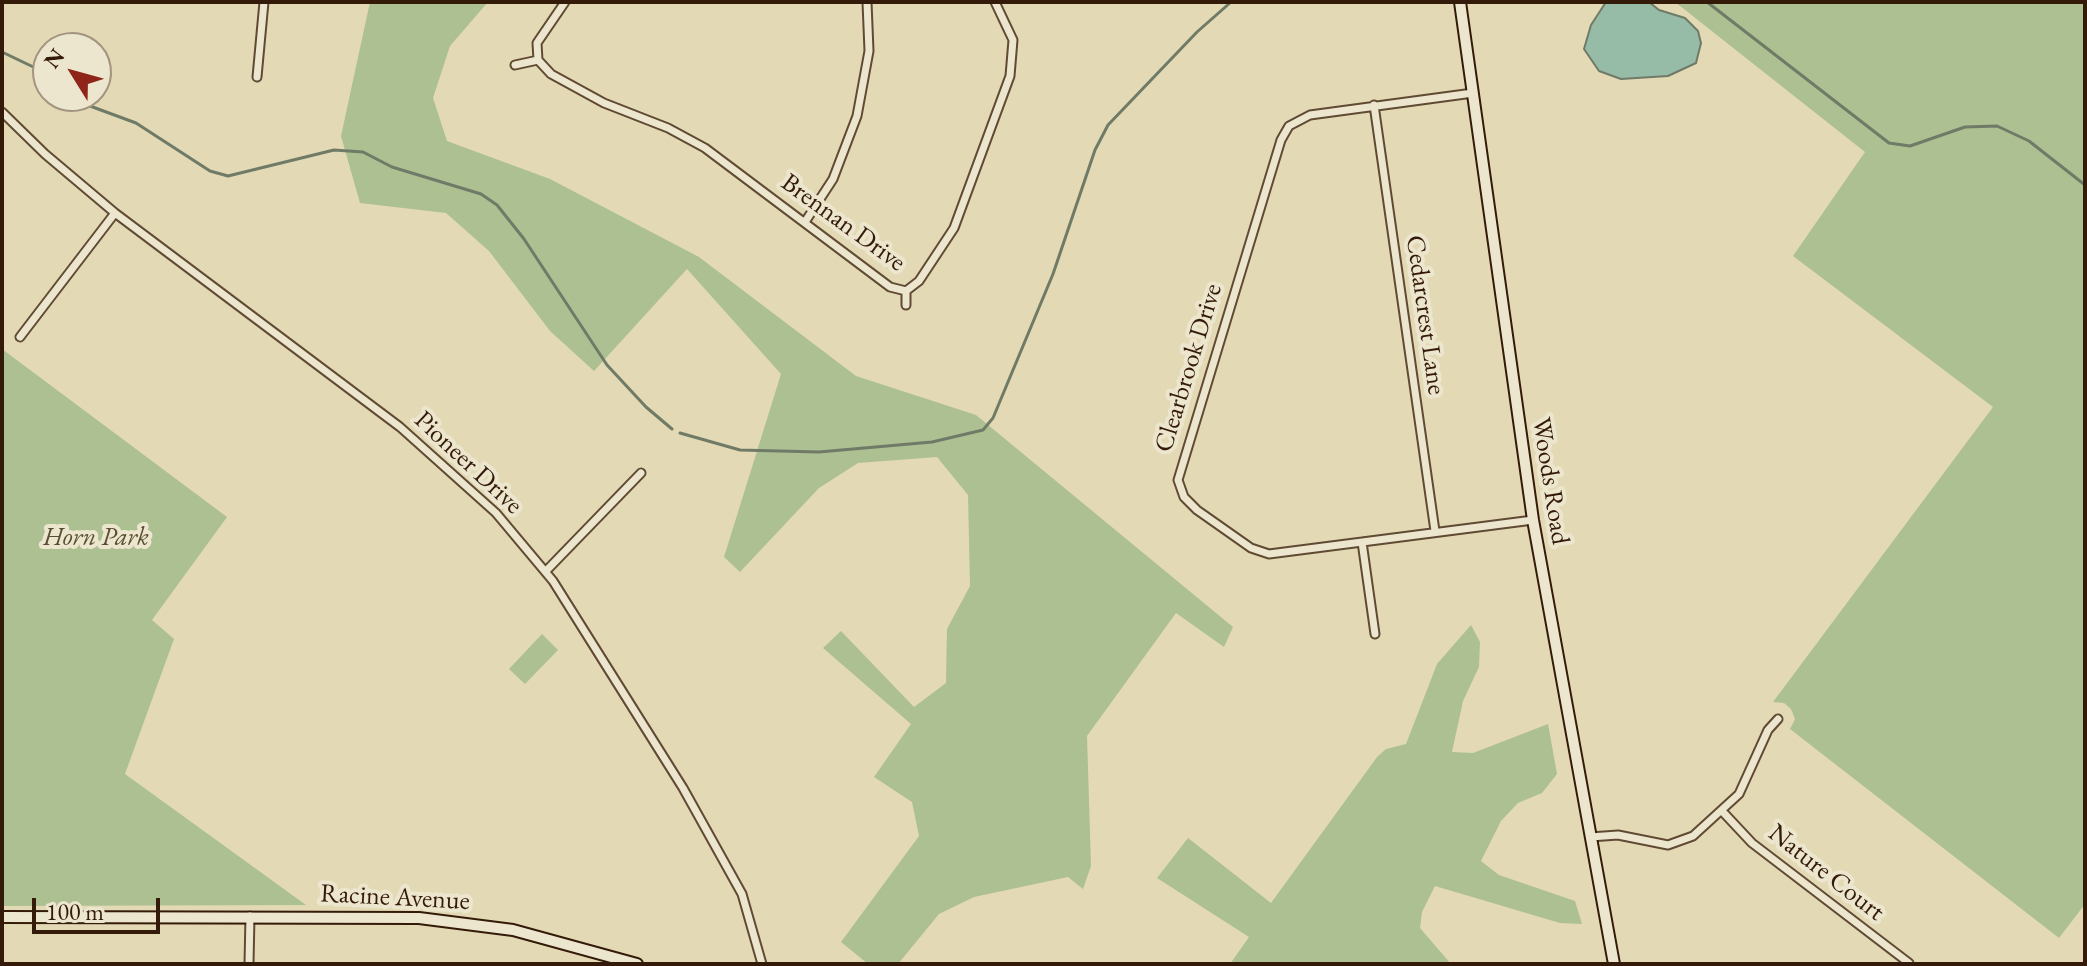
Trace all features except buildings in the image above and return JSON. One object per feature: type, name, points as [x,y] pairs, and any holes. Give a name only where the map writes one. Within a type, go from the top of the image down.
[{"type":"street","points":[[257,77],[264,2]]},
{"type":"street","points":[[515,65],[538,60],[541,36],[565,2]]},
{"type":"street","points":[[805,222],[833,179],[857,116],[869,51],[867,2]]},
{"type":"street","name":"Brennan Drive","points":[[538,60],[551,74],[577,89],[705,148],[890,287],[906,291],[919,281],[954,228],[1010,76],[1013,40],[995,2]]},
{"type":"street","name":"Woods Road","points":[[1460,2],[1533,520],[1614,964]]},
{"type":"street","name":"Clearbrook Drive","points":[[1473,93],[1310,115],[1297,120],[1284,133],[1178,472],[1180,490],[1189,503],[1237,540],[1260,553],[1533,520]]},
{"type":"street","name":"Cedarcrest Lane","points":[[1374,105],[1435,531]]},
{"type":"street","name":"Pioneer Drive","points":[[2,112],[45,154],[115,213],[443,462],[496,513],[546,571],[593,640],[712,839],[747,906],[762,964]]},
{"type":"street","points":[[20,337],[115,213]]},
{"type":"street","points":[[906,291],[906,305]]},
{"type":"street","points":[[546,571],[641,473]]},
{"type":"street","points":[[1362,542],[1375,634]]},
{"type":"street","points":[[1590,837],[1618,835],[1668,845],[1693,836],[1722,811],[1748,781],[1768,730],[1778,719]]},
{"type":"street","name":"Nature Court","points":[[1722,811],[1752,843],[1909,963]]},
{"type":"street","points":[[249,964],[250,916]]},
{"type":"street","name":"Racine Avenue","points":[[2,917],[250,916],[450,921],[572,944],[637,964]]},
{"type":"green space","points":[[370,2],[488,2],[450,46],[433,98],[447,141],[550,179],[699,257],[856,376],[976,415],[1233,627],[1224,647],[1176,613],[1087,736],[1091,866],[1083,889],[1068,877],[974,897],[939,914],[898,964],[868,964],[841,942],[919,836],[912,802],[874,777],[911,724],[823,648],[841,631],[914,707],[946,683],[947,629],[970,586],[968,495],[937,457],[858,463],[819,488],[740,572],[724,557],[781,374],[687,269],[594,371],[550,331],[489,251],[446,213],[360,203],[341,136]]},
{"type":"green space","points":[[1675,2],[2085,2],[2085,904],[2059,938],[1790,729],[1795,719],[1791,709],[1784,703],[1773,702],[1993,407],[1793,256],[1865,152]]},
{"type":"green space","name":"Horn Park","points":[[2,349],[227,517],[152,620],[174,639],[125,774],[306,905],[2,906]]},
{"type":"green space","points":[[1471,625],[1480,642],[1479,667],[1463,701],[1452,752],[1473,753],[1548,724],[1557,774],[1542,793],[1518,803],[1501,821],[1481,861],[1499,875],[1575,901],[1582,924],[1560,923],[1435,886],[1422,912],[1420,928],[1451,964],[1230,964],[1249,937],[1157,878],[1188,838],[1271,903],[1377,757],[1386,749],[1406,744],[1437,664]]},
{"type":"green space","points":[[542,634],[558,650],[525,684],[509,669]]},
{"type":"shaded area","points":[[1606,2],[1649,2],[1659,10],[1685,18],[1698,31],[1701,43],[1696,63],[1668,76],[1621,79],[1599,71],[1584,49],[1591,25]]},
{"type":"waterway","points":[[680,433],[740,450],[819,452],[932,442],[983,430],[993,418],[1053,274],[1095,150],[1108,125],[1197,32],[1231,2]]},
{"type":"waterway","points":[[1707,2],[1889,143],[1910,146],[1965,127],[1997,126],[2029,141],[2085,185]]},
{"type":"waterway","points":[[2,52],[32,66]]},
{"type":"waterway","points":[[106,112],[136,123],[210,171],[228,176],[334,150],[363,152],[392,167],[481,194],[497,205],[524,239],[607,365],[646,407],[672,429]]}]
